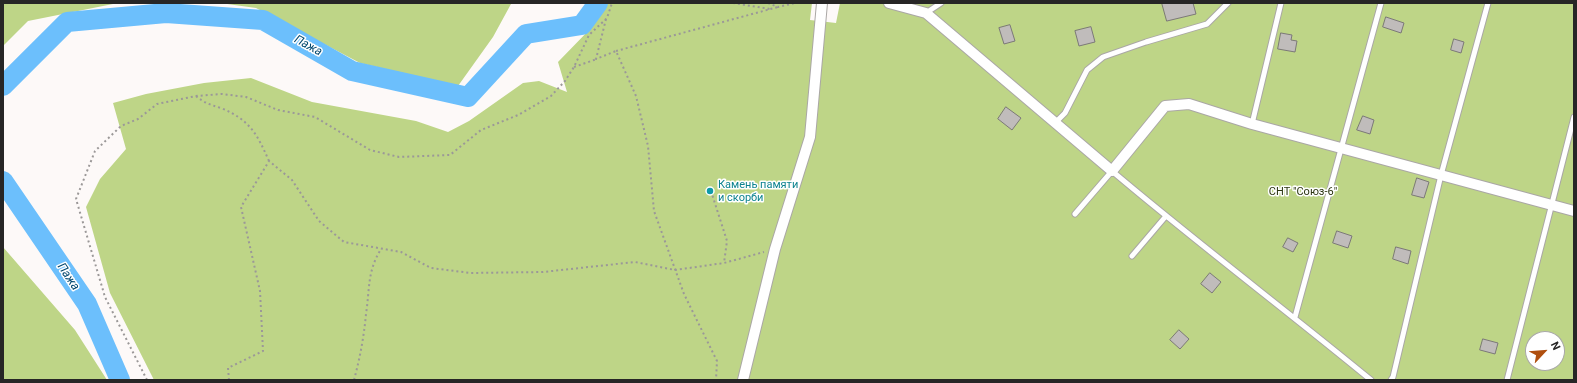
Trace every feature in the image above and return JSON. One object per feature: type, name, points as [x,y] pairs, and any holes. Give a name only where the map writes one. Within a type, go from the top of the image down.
[{"type":"street","points":[[743,380],[775,249],[810,137],[822,3]]},
{"type":"street","points":[[889,3],[926,13],[1112,170],[1165,106],[1189,104],[1252,124],[1574,211]]},
{"type":"lane","points":[[926,13],[941,3]]},
{"type":"lane","points":[[1055,123],[1065,113],[1087,70],[1103,57],[1146,42],[1207,24],[1228,3]]},
{"type":"lane","points":[[1252,124],[1281,3]]},
{"type":"lane","points":[[1295,317],[1381,3]]},
{"type":"lane","points":[[1391,380],[1393,377],[1441,175],[1488,3]]},
{"type":"lane","points":[[1507,380],[1574,117]]},
{"type":"lane","points":[[1075,214],[1112,170],[1166,216],[1295,317],[1371,380]]},
{"type":"lane","points":[[1132,256],[1166,216]]},
{"type":"path","points":[[596,59],[606,18],[612,3]]},
{"type":"path","points":[[733,3],[771,9]]},
{"type":"path","points":[[768,3],[778,7]]},
{"type":"path","points":[[574,66],[616,51],[795,3]]},
{"type":"path","points":[[147,380],[105,297],[76,199],[95,151],[121,126],[138,119],[156,104],[196,96],[222,94],[246,97],[278,110],[315,117],[370,150],[399,157],[450,155],[481,130],[518,115],[551,96],[565,81],[589,35],[606,18]]},
{"type":"path","points":[[616,51],[636,96],[648,146],[654,211],[692,312],[712,347],[717,361],[716,380]]},
{"type":"path","points":[[196,96],[205,103],[241,118],[256,133],[269,161],[292,180],[319,221],[344,242],[401,252],[431,268],[471,273],[543,272],[635,262],[675,270],[724,263],[775,249]]},
{"type":"path","points":[[229,380],[228,368],[263,351],[260,291],[241,207],[269,161]]},
{"type":"path","points":[[711,191],[727,241],[724,263]]},
{"type":"path","points":[[354,380],[359,362],[372,263],[381,249]]},
{"type":"green space","points":[[3,3],[118,3],[28,21],[3,46]]},
{"type":"green space","points":[[220,3],[522,3],[511,4],[493,37],[458,86],[360,63],[256,8]]},
{"type":"green space","name":"СНТ \"Союз-6\"","points":[[599,3],[812,3],[810,20],[836,23],[840,3],[1574,3],[1574,380],[154,380],[110,293],[86,207],[100,179],[126,149],[113,103],[146,94],[204,83],[251,78],[312,102],[416,121],[448,132],[469,121],[523,83],[539,81],[567,92],[558,62],[592,27]]},
{"type":"green space","points":[[3,247],[75,330],[107,380],[3,380]]},
{"type":"building","points":[[1162,3],[1193,3],[1196,14],[1167,21]]},
{"type":"building","points":[[1386,17],[1404,23],[1401,33],[1383,27]]},
{"type":"building","points":[[1010,25],[1015,41],[1004,44],[999,28]]},
{"type":"building","points":[[1091,27],[1095,42],[1079,46],[1075,31]]},
{"type":"building","points":[[1281,33],[1292,35],[1291,40],[1297,41],[1295,52],[1278,49]]},
{"type":"building","points":[[1454,39],[1464,42],[1461,53],[1451,50]]},
{"type":"building","points":[[1006,107],[1021,118],[1012,130],[998,119]]},
{"type":"building","points":[[1363,116],[1374,120],[1370,134],[1357,130]]},
{"type":"building","points":[[1417,178],[1429,182],[1424,198],[1412,195]]},
{"type":"building","points":[[1337,231],[1352,236],[1348,248],[1333,243]]},
{"type":"building","points":[[1288,238],[1298,243],[1293,252],[1283,247]]},
{"type":"building","points":[[1396,247],[1411,251],[1408,264],[1393,259]]},
{"type":"building","points":[[1210,273],[1221,282],[1212,293],[1201,284]]},
{"type":"building","points":[[1179,330],[1189,339],[1180,349],[1170,340]]},
{"type":"building","points":[[1483,339],[1498,343],[1495,354],[1480,350]]},
{"type":"waterway","name":"Пажа","points":[[3,86],[67,22],[166,13],[263,20],[352,71],[468,97],[526,34],[582,25],[598,3]]},
{"type":"waterway","name":"Пажа","points":[[3,181],[87,304],[120,380]]},
{"type":"place","name":"Камень памяти и скорби","points":[[710,191]]}]
